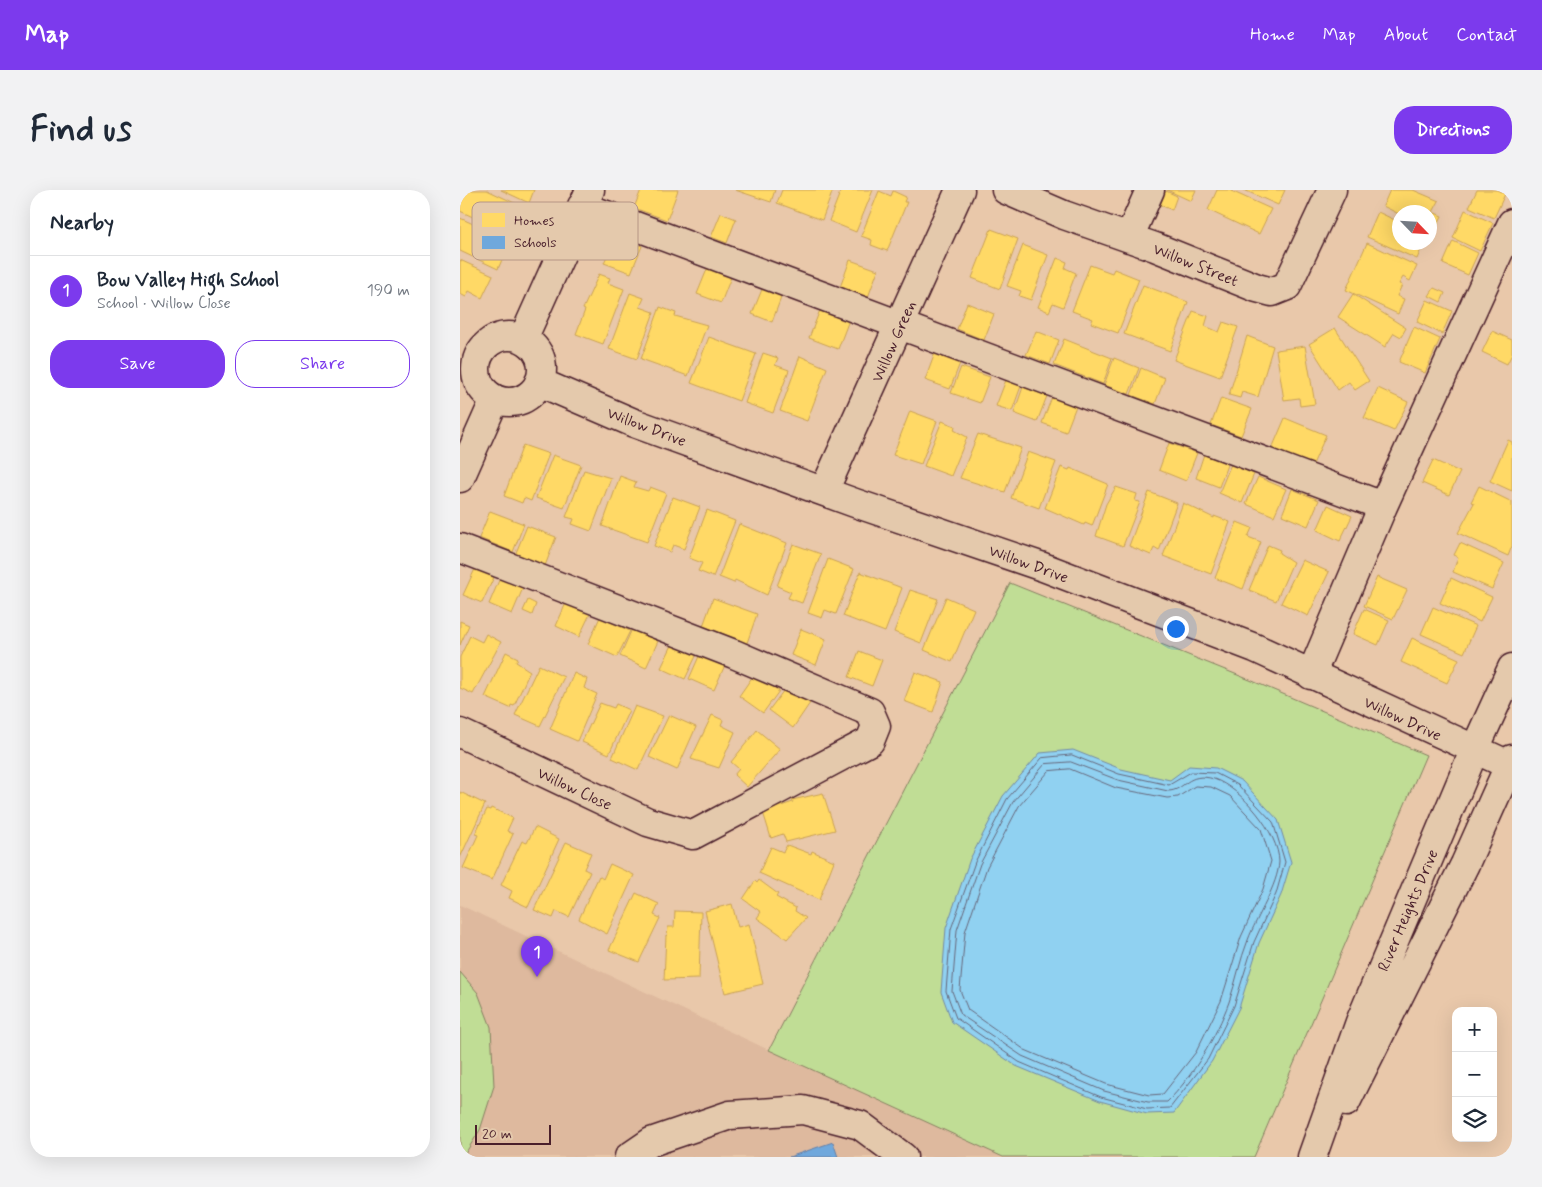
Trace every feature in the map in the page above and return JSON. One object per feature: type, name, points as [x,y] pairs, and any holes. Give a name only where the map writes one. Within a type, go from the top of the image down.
[{"type":"street","name":"Willow Green","points":[[824,491],[960,190]]},
{"type":"street","name":"Willow Street","points":[[1006,190],[1064,215],[1129,238],[1256,288],[1272,292],[1287,286],[1332,190]]},
{"type":"street","points":[[1129,238],[1150,190]]},
{"type":"street","points":[[638,219],[900,325],[1383,506]]},
{"type":"street","points":[[1312,675],[1383,506],[1512,224]]},
{"type":"street","points":[[522,339],[558,260]]},
{"type":"street","points":[[508,336],[522,339],[536,350],[541,361],[542,372],[539,382],[534,391],[516,402],[495,399],[480,385],[469,351],[487,345],[497,338],[508,336]]},
{"type":"street","name":"Willow Drive","points":[[539,382],[634,423],[1043,567],[1255,648],[1474,751],[1511,762]]},
{"type":"street","points":[[460,478],[495,399]]},
{"type":"street","name":"Willow Close","points":[[460,548],[734,654],[870,712],[876,726],[870,741],[693,835],[648,822],[460,734]]},
{"type":"street","name":"River Heights Drive","points":[[1312,1157],[1360,1022],[1474,751],[1512,668]]},
{"type":"street","name":"River Heights Drive","points":[[1318,1157],[1380,1038],[1465,864],[1511,762]]},
{"type":"street","points":[[629,1157],[651,1142],[730,1115],[802,1110],[860,1125],[902,1157]]},
{"type":"shaded area","points":[[460,905],[769,1050],[1003,1157],[460,1157]]},
{"type":"green space","points":[[1010,583],[1250,680],[1426,755],[1254,1157],[1003,1157],[769,1050]]},
{"type":"green space","points":[[460,972],[478,993],[491,1027],[494,1086],[480,1130],[463,1157],[460,1157]]},
{"type":"water","points":[[1073,750],[1121,769],[1170,780],[1189,766],[1216,768],[1242,781],[1278,820],[1291,862],[1281,895],[1259,943],[1239,1008],[1212,1061],[1174,1113],[1147,1114],[1100,1101],[1016,1066],[952,1022],[941,992],[946,928],[970,859],[1003,796],[1040,753]]},
{"type":"building: Homes","points":[[460,190],[487,190],[512,202],[472,202],[472,217],[460,211]]},
{"type":"building: Homes","points":[[501,190],[534,190],[529,202]]},
{"type":"building: Homes","points":[[641,190],[678,190],[667,220],[638,209],[638,202],[636,202]]},
{"type":"building: Homes","points":[[735,190],[775,190],[771,202]]},
{"type":"building: Homes","points":[[782,190],[833,190],[822,220],[777,203]]},
{"type":"building: Homes","points":[[841,190],[873,190],[856,232],[829,221]]},
{"type":"building: Homes","points":[[1167,190],[1196,190],[1191,201]]},
{"type":"building: Homes","points":[[1217,190],[1229,190],[1271,209],[1259,234],[1208,210]]},
{"type":"building: Homes","points":[[1244,190],[1285,190],[1278,205]]},
{"type":"building: Homes","points":[[1390,190],[1413,190],[1439,201],[1437,205],[1392,205],[1392,210],[1383,206]]},
{"type":"building: Homes","points":[[1477,190],[1497,190],[1505,194],[1494,218],[1469,207]]},
{"type":"building: Homes","points":[[879,191],[891,196],[893,191],[906,197],[904,202],[907,202],[887,251],[871,245],[872,240],[861,236]]},
{"type":"building: Homes","points":[[1166,191],[1177,196],[1172,210],[1160,205]]},
{"type":"building: Homes","points":[[1465,210],[1493,223],[1480,251],[1453,238]]},
{"type":"building: Homes","points":[[1378,212],[1392,219],[1392,248],[1367,237]]},
{"type":"building: Homes","points":[[721,213],[736,219],[727,243],[711,237]]},
{"type":"building: Homes","points":[[1437,214],[1442,216],[1437,226]]},
{"type":"building: Homes","points":[[460,218],[472,223],[472,257],[460,251]]},
{"type":"building: Homes","points":[[991,229],[1018,239],[1000,289],[972,278]]},
{"type":"building: Homes","points":[[1453,241],[1478,253],[1468,275],[1443,264]]},
{"type":"building: Homes","points":[[1367,243],[1417,266],[1410,281],[1403,277],[1399,284],[1402,285],[1397,296],[1404,299],[1398,314],[1346,290]]},
{"type":"building: Homes","points":[[638,245],[642,246],[638,256]]},
{"type":"building: Homes","points":[[1023,245],[1048,255],[1031,300],[1019,296],[1021,291],[1007,286]]},
{"type":"building: Homes","points":[[1397,250],[1421,250],[1417,259]]},
{"type":"building: Homes","points":[[1057,258],[1067,262],[1065,268],[1076,273],[1063,307],[1053,303],[1049,312],[1038,307]]},
{"type":"building: Homes","points":[[460,260],[493,275],[482,298],[469,291],[466,297],[460,294]]},
{"type":"building: Homes","points":[[479,260],[502,260],[498,269]]},
{"type":"building: Homes","points":[[605,260],[636,260],[631,273],[604,263]]},
{"type":"building: Homes","points":[[850,260],[878,270],[867,300],[839,290]]},
{"type":"building: Homes","points":[[1090,265],[1112,273],[1114,269],[1139,279],[1118,333],[1091,323],[1093,319],[1072,311]]},
{"type":"building: Homes","points":[[708,267],[731,277],[721,303],[697,294]]},
{"type":"building: Homes","points":[[599,274],[610,278],[608,283],[624,289],[603,344],[576,334],[585,310],[583,309]]},
{"type":"building: Homes","points":[[1143,285],[1188,302],[1170,351],[1124,334]]},
{"type":"building: Homes","points":[[763,287],[782,295],[772,322],[752,314]]},
{"type":"building: Homes","points":[[1434,288],[1445,293],[1441,302],[1429,296]]},
{"type":"building: Homes","points":[[630,293],[644,298],[640,307],[654,312],[637,359],[609,349]]},
{"type":"building: Homes","points":[[1353,294],[1406,328],[1401,337],[1394,333],[1385,347],[1338,317]]},
{"type":"building: Homes","points":[[1427,300],[1452,311],[1442,334],[1417,322]]},
{"type":"building: Homes","points":[[967,303],[994,314],[984,340],[957,329]]},
{"type":"building: Homes","points":[[660,307],[676,313],[675,316],[707,325],[688,376],[641,359]]},
{"type":"building: Homes","points":[[820,310],[849,320],[838,349],[809,338]]},
{"type":"building: Homes","points":[[1193,311],[1208,316],[1205,326],[1219,332],[1223,322],[1238,327],[1220,377],[1174,360]]},
{"type":"building: Homes","points":[[1414,327],[1440,339],[1425,373],[1399,362]]},
{"type":"building: Homes","points":[[1335,328],[1369,381],[1355,390],[1349,382],[1338,390],[1309,344]]},
{"type":"building: Homes","points":[[1036,331],[1059,340],[1050,364],[1026,355]]},
{"type":"building: Homes","points":[[1492,331],[1512,340],[1512,354],[1507,364],[1482,352]]},
{"type":"building: Homes","points":[[1247,336],[1273,346],[1258,397],[1242,392],[1240,398],[1229,395]]},
{"type":"building: Homes","points":[[709,337],[756,354],[739,401],[691,383]]},
{"type":"building: Homes","points":[[1064,339],[1112,358],[1103,384],[1054,365]]},
{"type":"building: Homes","points":[[1305,346],[1315,404],[1300,406],[1299,398],[1284,400],[1276,350]]},
{"type":"building: Homes","points":[[763,353],[778,358],[775,365],[789,370],[773,413],[745,403]]},
{"type":"building: Homes","points":[[935,353],[960,363],[950,389],[925,380]]},
{"type":"building: Homes","points":[[800,356],[827,368],[807,421],[780,411]]},
{"type":"building: Homes","points":[[1114,358],[1139,368],[1129,394],[1104,385]]},
{"type":"building: Homes","points":[[961,367],[990,377],[980,403],[951,393]]},
{"type":"building: Homes","points":[[1141,368],[1165,378],[1155,404],[1131,395]]},
{"type":"building: Homes","points":[[1006,380],[1021,386],[1012,411],[996,406]]},
{"type":"building: Homes","points":[[1023,387],[1047,396],[1037,422],[1014,413]]},
{"type":"building: Homes","points":[[1378,388],[1408,402],[1394,431],[1364,418]]},
{"type":"building: Homes","points":[[1052,397],[1076,406],[1066,432],[1042,423]]},
{"type":"building: Homes","points":[[1221,398],[1252,409],[1241,436],[1211,425]]},
{"type":"building: Homes","points":[[910,411],[937,421],[921,464],[893,455]]},
{"type":"building: Homes","points":[[1285,418],[1326,435],[1311,469],[1271,451]]},
{"type":"building: Homes","points":[[942,421],[955,426],[954,430],[967,437],[951,476],[924,466]]},
{"type":"building: Homes","points":[[978,434],[1021,448],[1005,492],[960,478]]},
{"type":"building: Homes","points":[[1508,440],[1512,442],[1512,491],[1490,481]]},
{"type":"building: Homes","points":[[1169,443],[1197,453],[1186,481],[1159,470]]},
{"type":"building: Homes","points":[[523,445],[549,454],[531,501],[524,498],[522,503],[504,496]]},
{"type":"building: Homes","points":[[1028,452],[1056,462],[1039,508],[1011,498]]},
{"type":"building: Homes","points":[[1204,454],[1228,462],[1219,487],[1196,478]]},
{"type":"building: Homes","points":[[553,455],[581,465],[564,508],[536,498]]},
{"type":"building: Homes","points":[[1433,460],[1460,472],[1449,495],[1422,483]]},
{"type":"building: Homes","points":[[1231,464],[1254,474],[1242,503],[1219,493]]},
{"type":"building: Homes","points":[[1061,467],[1069,470],[1070,468],[1108,484],[1092,526],[1085,523],[1084,525],[1045,508]]},
{"type":"building: Homes","points":[[584,470],[611,478],[591,531],[572,524],[574,519],[566,517]]},
{"type":"building: Homes","points":[[620,476],[636,482],[634,487],[648,491],[650,487],[666,493],[647,542],[602,526]]},
{"type":"building: Homes","points":[[1258,477],[1286,489],[1274,516],[1246,504]]},
{"type":"building: Homes","points":[[1479,486],[1512,502],[1512,546],[1508,556],[1458,533],[1474,503],[1471,502]]},
{"type":"building: Homes","points":[[1116,487],[1137,494],[1135,501],[1140,502],[1123,546],[1096,536],[1106,504]]},
{"type":"building: Homes","points":[[1292,489],[1319,500],[1308,526],[1282,515]]},
{"type":"building: Homes","points":[[1149,492],[1177,503],[1159,551],[1154,548],[1151,555],[1129,546]]},
{"type":"building: Homes","points":[[673,497],[700,507],[684,549],[673,545],[670,552],[654,546]]},
{"type":"building: Homes","points":[[1183,503],[1214,518],[1214,516],[1230,522],[1211,574],[1163,556]]},
{"type":"building: Homes","points":[[1328,505],[1352,516],[1340,541],[1317,530]]},
{"type":"building: Homes","points":[[707,510],[735,521],[713,577],[698,571],[702,563],[689,558]]},
{"type":"building: Homes","points":[[490,511],[524,524],[513,552],[479,538]]},
{"type":"building: Homes","points":[[1237,522],[1252,528],[1248,537],[1261,542],[1243,589],[1215,578]]},
{"type":"building: Homes","points":[[739,524],[787,543],[767,595],[735,580],[734,583],[719,577]]},
{"type":"building: Homes","points":[[527,526],[556,537],[545,566],[515,555]]},
{"type":"building: Homes","points":[[1460,543],[1504,563],[1492,589],[1453,572],[1458,557],[1454,555]]},
{"type":"building: Homes","points":[[793,544],[821,554],[802,603],[788,598],[791,592],[777,586]]},
{"type":"building: Homes","points":[[1268,545],[1280,550],[1279,553],[1293,562],[1276,601],[1249,590]]},
{"type":"building: Homes","points":[[828,559],[854,569],[836,614],[825,610],[822,618],[808,613]]},
{"type":"building: Homes","points":[[1302,560],[1329,572],[1308,616],[1281,603]]},
{"type":"building: Homes","points":[[475,569],[494,577],[482,603],[463,595]]},
{"type":"building: Homes","points":[[860,572],[902,588],[885,632],[843,616]]},
{"type":"building: Homes","points":[[1377,577],[1407,590],[1393,619],[1364,606]]},
{"type":"building: Homes","points":[[500,578],[523,588],[512,614],[489,604]]},
{"type":"building: Homes","points":[[1451,578],[1492,597],[1480,622],[1440,603]]},
{"type":"building: Homes","points":[[910,590],[938,599],[921,643],[894,632]]},
{"type":"building: Homes","points":[[946,597],[974,609],[952,662],[924,650]]},
{"type":"building: Homes","points":[[713,598],[757,614],[747,643],[703,626]]},
{"type":"building: Homes","points":[[528,600],[536,604],[532,615],[523,611]]},
{"type":"building: Homes","points":[[566,603],[590,614],[579,637],[556,626]]},
{"type":"building: Homes","points":[[1433,607],[1476,626],[1464,653],[1421,634]]},
{"type":"building: Homes","points":[[1364,609],[1389,620],[1378,645],[1353,634]]},
{"type":"building: Homes","points":[[600,617],[630,631],[617,657],[588,644]]},
{"type":"building: Homes","points":[[460,621],[469,625],[460,645]]},
{"type":"building: Homes","points":[[632,629],[658,641],[646,668],[620,656]]},
{"type":"building: Homes","points":[[801,629],[826,639],[816,665],[791,655]]},
{"type":"building: Homes","points":[[486,634],[501,642],[473,694],[460,688],[460,657],[470,636],[482,642]]},
{"type":"building: Homes","points":[[1412,638],[1459,659],[1447,683],[1401,662]]},
{"type":"building: Homes","points":[[673,643],[697,654],[685,679],[661,668]]},
{"type":"building: Homes","points":[[859,651],[882,660],[872,686],[849,677]]},
{"type":"building: Homes","points":[[506,652],[518,658],[516,662],[530,671],[514,706],[511,705],[510,708],[485,697]]},
{"type":"building: Homes","points":[[700,654],[725,665],[714,690],[689,679]]},
{"type":"building: Homes","points":[[539,665],[564,677],[540,726],[515,715]]},
{"type":"building: Homes","points":[[915,672],[943,682],[933,712],[904,701]]},
{"type":"building: Homes","points":[[574,673],[587,679],[584,688],[597,694],[577,741],[550,729]]},
{"type":"building: Homes","points":[[755,673],[779,691],[763,713],[739,696]]},
{"type":"building: Homes","points":[[787,686],[810,703],[793,728],[769,710]]},
{"type":"building: Homes","points":[[600,703],[614,708],[616,704],[629,710],[609,754],[582,742]]},
{"type":"building: Homes","points":[[635,706],[663,716],[638,770],[612,758]]},
{"type":"building: Homes","points":[[669,715],[696,727],[677,770],[649,757]]},
{"type":"building: Homes","points":[[712,715],[723,720],[721,725],[735,732],[719,768],[691,759]]},
{"type":"building: Homes","points":[[757,730],[780,749],[747,787],[734,775],[739,769],[731,762]]},
{"type":"building: Homes","points":[[460,792],[485,804],[460,858]]},
{"type":"building: Homes","points":[[823,793],[835,830],[786,842],[783,834],[771,838],[763,812],[793,802],[792,800]]},
{"type":"building: Homes","points":[[491,808],[513,818],[507,831],[513,834],[492,880],[463,868],[478,835],[475,834],[487,809],[490,810]]},
{"type":"building: Homes","points":[[535,827],[559,839],[528,907],[509,898],[512,891],[501,885],[522,841],[527,843]]},
{"type":"building: Homes","points":[[566,842],[591,853],[584,869],[590,872],[569,917],[556,911],[553,918],[534,910]]},
{"type":"building: Homes","points":[[787,845],[811,854],[812,851],[834,861],[819,900],[759,873],[771,847],[783,852]]},
{"type":"building: Homes","points":[[610,864],[634,875],[607,934],[579,919],[599,876],[603,879]]},
{"type":"building: Homes","points":[[759,880],[778,894],[776,897],[796,908],[795,911],[806,918],[787,939],[757,918],[761,912],[743,899],[755,881],[757,883]]},
{"type":"building: Homes","points":[[636,893],[659,904],[654,915],[660,918],[639,962],[609,950]]},
{"type":"building: Homes","points":[[732,904],[738,927],[749,924],[763,984],[725,993],[705,911]]},
{"type":"building: Homes","points":[[675,911],[701,912],[699,979],[664,980],[666,935],[668,927],[674,927]]},
{"type":"building: Schools","points":[[833,1142],[838,1157],[789,1157]]},
{"type":"place","name":"Bow Valley High School","points":[[537,977]]}]
